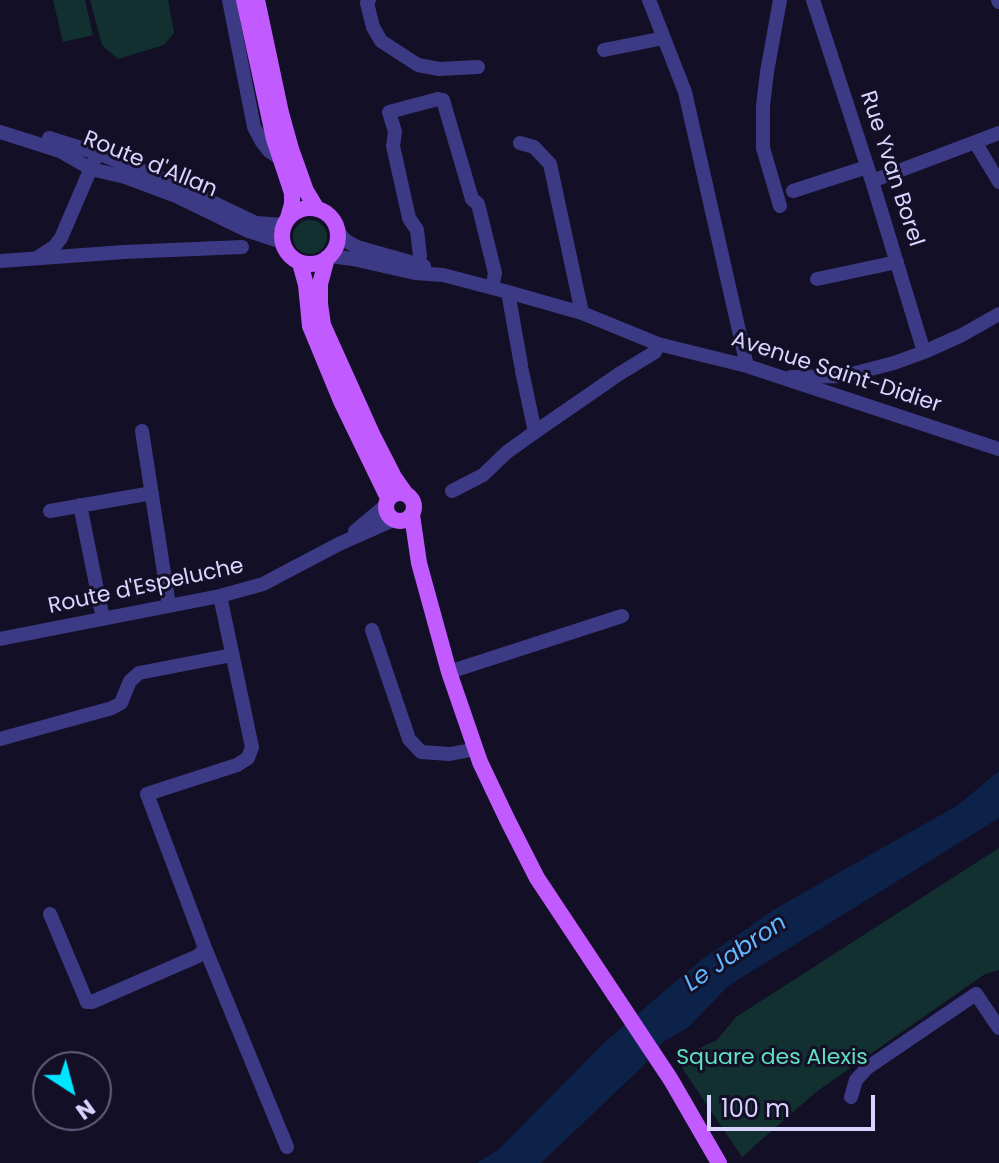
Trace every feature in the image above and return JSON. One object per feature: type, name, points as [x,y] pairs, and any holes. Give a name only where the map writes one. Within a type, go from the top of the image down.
[{"type":"main road","points":[[244,0],[267,109],[292,193],[284,229],[288,255],[300,263],[314,264],[328,257]]},
{"type":"main road","points":[[257,0],[287,134],[306,191],[317,209],[330,217],[337,231],[336,245],[328,257],[320,284],[323,325],[394,477],[414,502],[395,512]]},
{"type":"main road","points":[[284,229],[301,209],[317,209]]},
{"type":"main road","points":[[300,263],[306,285],[310,326],[341,401],[419,563],[449,672],[476,749],[507,819],[537,878],[673,1083],[719,1163]]},
{"type":"street","points":[[229,0],[254,127],[269,151],[281,159]]},
{"type":"street","points":[[369,0],[367,3],[373,27],[381,41],[418,65],[439,69],[478,67]]},
{"type":"street","points":[[649,0],[685,92],[747,366]]},
{"type":"street","points":[[780,0],[763,106],[763,148],[780,206]]},
{"type":"street","name":"Rue Yvan Borel","points":[[813,0],[924,352]]},
{"type":"street","points":[[604,50],[664,38]]},
{"type":"street","points":[[416,268],[420,256],[417,230],[409,218],[389,112],[438,99],[443,100],[472,199],[478,204],[495,273],[492,288]]},
{"type":"street","name":"Route d'Allan","points":[[0,122],[97,153],[168,181],[256,223],[284,229]]},
{"type":"street","name":"Route d'Allan","points":[[0,132],[60,151],[91,169],[125,177],[176,196],[246,230],[284,229]]},
{"type":"street","points":[[793,191],[870,174],[999,133]]},
{"type":"street","points":[[975,142],[999,182]]},
{"type":"street","points":[[520,143],[534,147],[550,164],[582,313]]},
{"type":"street","points":[[37,258],[54,247],[61,238],[97,153]]},
{"type":"street","points":[[337,231],[357,247],[416,268],[582,313],[658,344],[655,352],[507,452],[483,475],[452,491]]},
{"type":"street","points":[[61,238],[74,256]]},
{"type":"street","points":[[0,261],[242,247]]},
{"type":"street","points":[[328,257],[416,268]]},
{"type":"street","points":[[817,279],[897,262]]},
{"type":"street","points":[[508,292],[535,432]]},
{"type":"street","points":[[820,390],[844,376],[924,352],[999,314]]},
{"type":"street","name":"Avenue Saint-Didier","points":[[658,344],[747,366],[999,449]]},
{"type":"street","points":[[782,378],[844,376]]},
{"type":"street","points":[[142,431],[169,605]]},
{"type":"street","points":[[50,511],[152,493]]},
{"type":"street","points":[[80,505],[103,619]]},
{"type":"street","name":"Route d'Espeluche","points":[[0,639],[220,596],[263,584],[395,512]]},
{"type":"street","points":[[220,596],[252,747],[248,758],[237,765],[147,794],[205,948],[287,1147]]},
{"type":"street","points":[[449,672],[622,616]]},
{"type":"street","points":[[372,630],[409,739],[421,752],[450,754],[476,749]]},
{"type":"street","points":[[0,739],[112,708],[121,703],[130,681],[139,673],[232,655]]},
{"type":"street","points":[[50,914],[87,1002],[198,956],[205,948]]},
{"type":"street","points":[[851,1097],[856,1080],[867,1068],[976,994],[999,1028]]},
{"type":"green space","points":[[53,0],[85,0],[93,35],[63,42]]},
{"type":"green space","points":[[90,0],[168,0],[174,33],[164,45],[118,59],[102,45]]},
{"type":"green space","points":[[310,220],[322,225],[327,237],[322,249],[310,254],[298,249],[293,237],[298,225]]},
{"type":"green space","name":"Square des Alexis","points":[[999,848],[999,970],[985,974],[816,1092],[742,1157],[676,1059],[717,1040],[736,1017]]},
{"type":"water","name":"Le Jabron","points":[[999,771],[999,818],[728,986],[689,1027],[663,1042],[643,1066],[541,1163],[477,1163],[498,1150],[605,1042],[701,960],[775,909],[958,805]]}]
